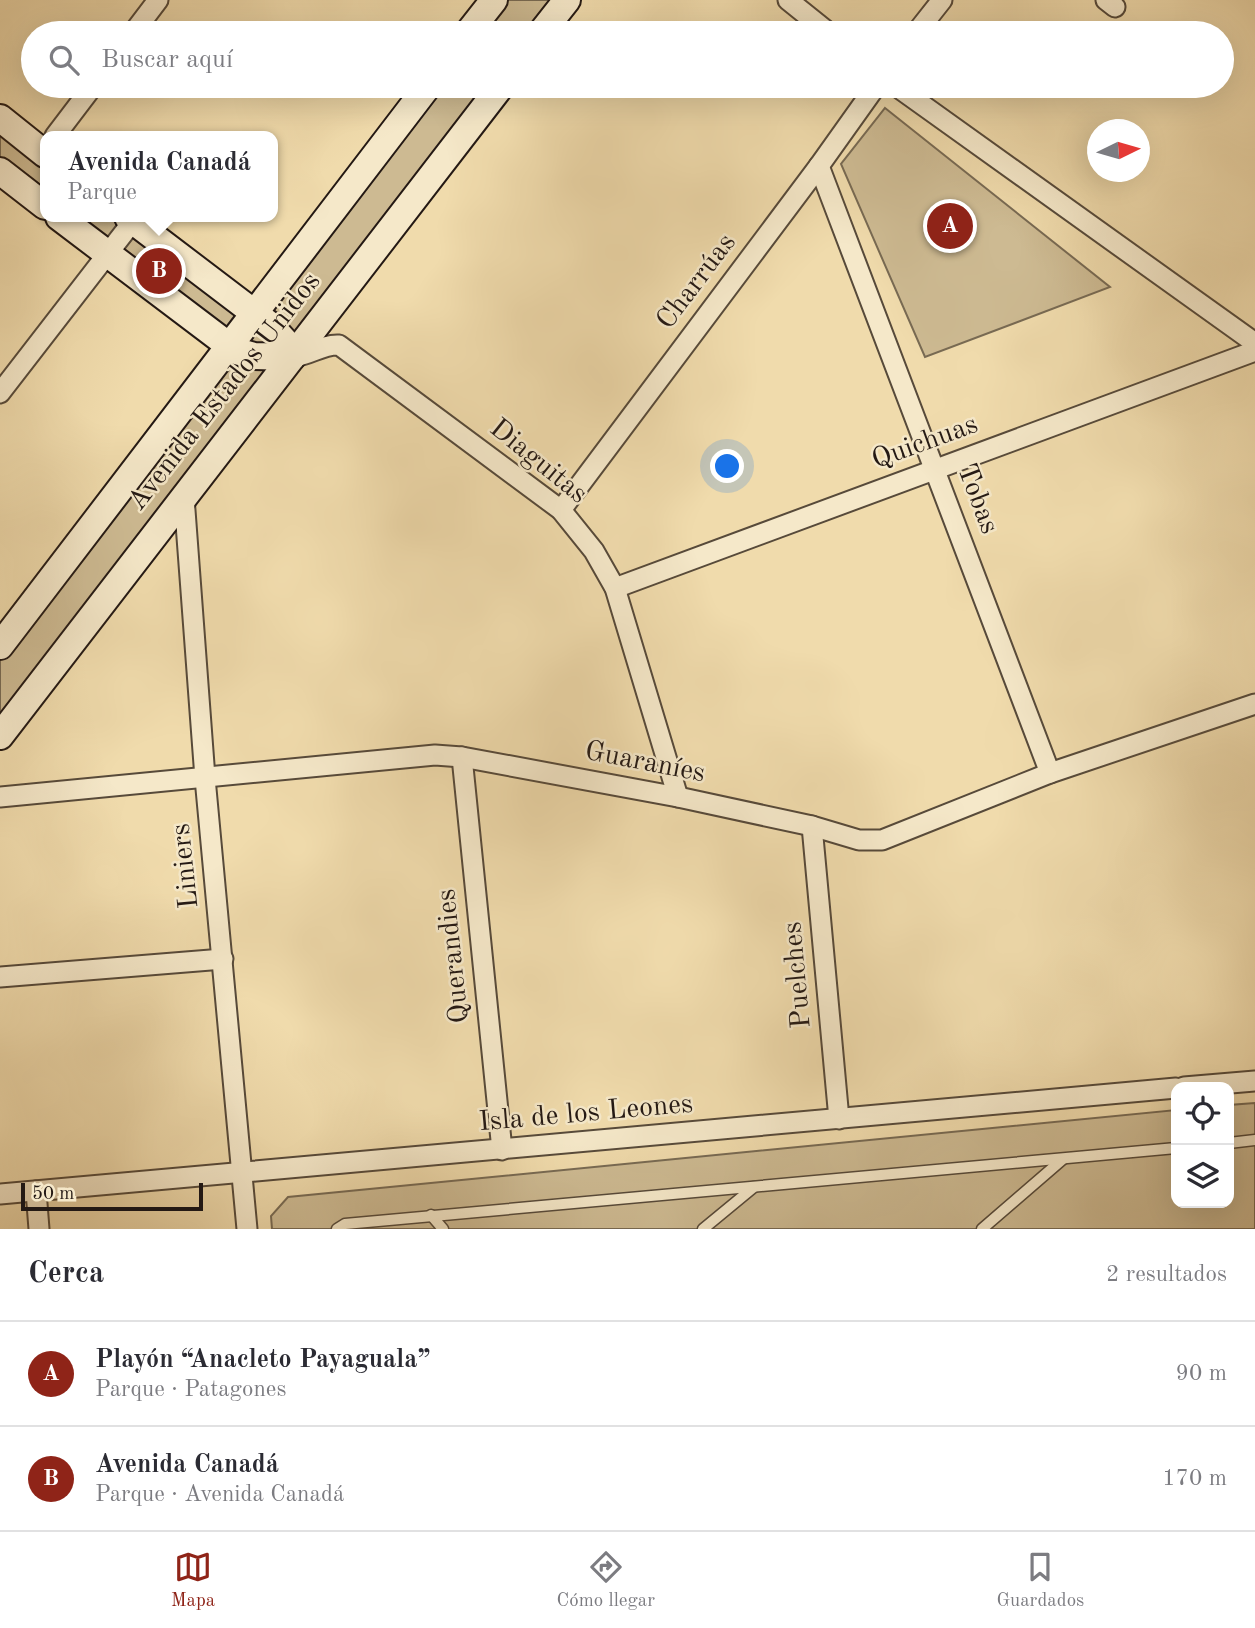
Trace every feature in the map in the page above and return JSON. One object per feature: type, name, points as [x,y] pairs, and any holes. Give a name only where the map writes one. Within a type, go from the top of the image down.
[{"type":"main road","points":[[477,21],[494,0]]},
{"type":"main road","points":[[550,21],[567,0]]},
{"type":"main road","name":"Avenida Estados Unidos","points":[[0,646],[419,98]]},
{"type":"main road","name":"Avenida Estados Unidos","points":[[0,736],[492,98]]},
{"type":"main road","points":[[0,118],[40,144]]},
{"type":"main road","points":[[0,171],[40,202]]},
{"type":"main road","points":[[66,222],[228,346],[254,356],[292,357],[285,341],[254,313],[134,222]]},
{"type":"street","points":[[142,21],[158,0]]},
{"type":"street","points":[[788,0],[815,21]]},
{"type":"street","points":[[926,21],[943,0]]},
{"type":"street","points":[[60,131],[84,98]]},
{"type":"street","name":"Charrúas","points":[[561,510],[867,98]]},
{"type":"street","points":[[913,98],[1255,343]]},
{"type":"street","name":"Tobas","points":[[819,166],[1050,773]]},
{"type":"street","points":[[0,393],[128,222]]},
{"type":"street","name":"Diaguitas","points":[[292,357],[302,357],[328,346],[339,345],[561,510],[594,551],[615,588],[678,797]]},
{"type":"street","name":"Quichuas","points":[[615,588],[1255,351]]},
{"type":"street","name":"Liniers","points":[[184,497],[205,778],[247,1229]]},
{"type":"street","name":"Guaraníes","points":[[0,797],[435,755],[462,757],[678,797],[812,826],[859,840],[882,840],[1050,773],[1255,704]]},
{"type":"street","name":"Querandies","points":[[462,757],[502,1150]]},
{"type":"street","name":"Puelches","points":[[812,826],[839,1119]]},
{"type":"street","points":[[0,977],[223,960]]},
{"type":"street","points":[[1234,1083],[1255,1081]]},
{"type":"street","name":"Isla de los Leones","points":[[0,1194],[1171,1088]]},
{"type":"street","points":[[36,1191],[40,1229]]},
{"type":"lane","points":[[1234,1142],[1255,1140]]},
{"type":"lane","points":[[337,1229],[345,1224],[431,1215],[1171,1148]]},
{"type":"lane","points":[[982,1229],[1063,1159]]},
{"type":"lane","points":[[704,1229],[755,1186]]},
{"type":"lane","points":[[431,1215],[443,1229]]},
{"type":"shaded area","points":[[494,0],[567,0],[550,21],[477,21]]},
{"type":"shaded area","points":[[419,98],[492,98],[0,736],[0,646],[228,346],[66,222],[135,222],[254,313]]},
{"type":"shaded area","points":[[885,108],[1110,287],[925,357],[841,164]]},
{"type":"shaded area","points":[[0,118],[40,150],[40,202],[0,171]]},
{"type":"shaded area","points":[[1255,1103],[1255,1229],[272,1229],[271,1216],[288,1197],[1171,1110],[1171,1208],[1234,1208],[1234,1105]]},
{"type":"place","name":"Playón “Anacleto Payaguala”","points":[[950,226]]},
{"type":"place","name":"Avenida Canadá","points":[[159,271]]}]
